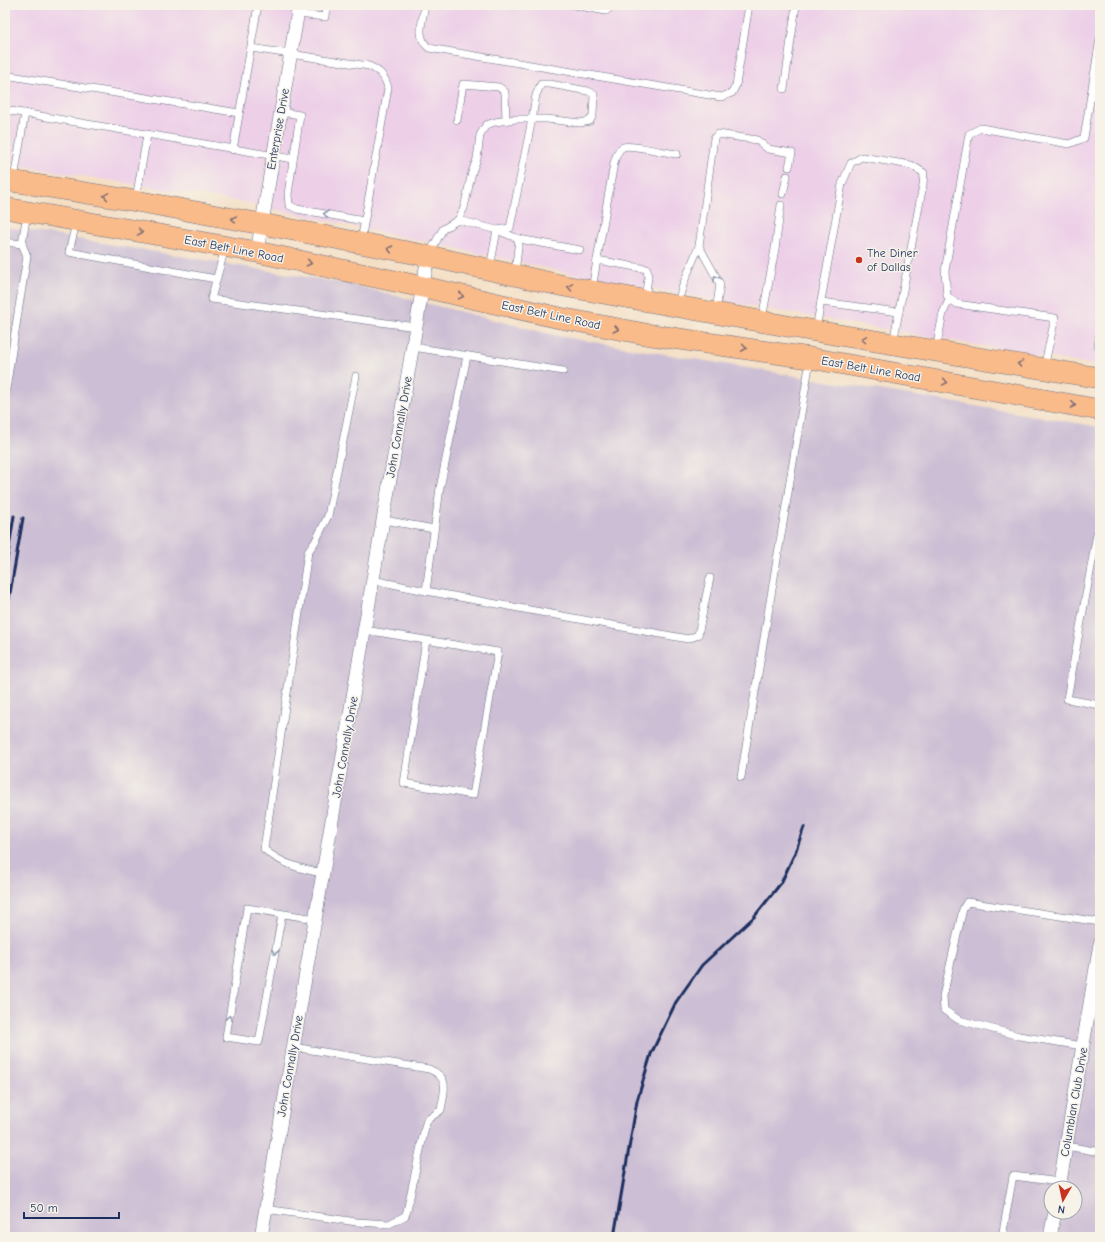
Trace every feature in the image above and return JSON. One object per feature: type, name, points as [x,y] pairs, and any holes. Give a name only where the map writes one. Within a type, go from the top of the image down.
[{"type":"main road","points":[[9,180],[262,224],[592,290],[815,331],[1100,378]]},
{"type":"main road","name":"East Belt Line Road","points":[[5,208],[257,252],[560,318],[645,334],[810,358],[1100,410]]},
{"type":"main road","points":[[810,358],[815,331]]},
{"type":"street","name":"Enterprise Drive","points":[[257,252],[299,9]]},
{"type":"street","name":"John Connally Drive","points":[[261,1237],[428,256]]},
{"type":"street","name":"Columbian Club Drive","points":[[1061,1180],[1100,944]]},
{"type":"street","points":[[1050,1237],[1053,1220]]},
{"type":"lane","points":[[233,150],[258,5]]},
{"type":"lane","points":[[299,9],[325,17],[326,5]]},
{"type":"lane","points":[[425,5],[420,33],[423,43],[429,48],[722,96],[732,92],[736,85],[749,5]]},
{"type":"lane","points":[[574,5],[606,11],[613,5]]},
{"type":"lane","points":[[784,89],[796,5]]},
{"type":"lane","points":[[1044,368],[1055,318],[957,304],[947,296],[945,271],[969,134],[981,128],[1069,144],[1084,138],[1100,38]]},
{"type":"lane","points":[[251,48],[369,66],[380,71],[386,79],[388,88],[360,243]]},
{"type":"lane","points":[[5,75],[239,113]]},
{"type":"lane","points":[[457,120],[463,84],[499,87],[505,92],[506,120]]},
{"type":"lane","points":[[428,256],[443,229],[458,220],[464,208],[476,159],[480,135],[486,125],[506,120],[532,119],[547,119],[580,123],[590,121],[593,115],[594,94],[588,91],[550,84],[541,84],[536,95],[532,119],[510,228],[497,230]]},
{"type":"lane","points":[[5,110],[274,157],[293,159]]},
{"type":"lane","points":[[281,112],[300,115],[288,194],[289,205],[297,209],[364,221]]},
{"type":"lane","points":[[9,180],[25,113]]},
{"type":"lane","points":[[677,305],[684,282],[699,246],[714,138],[718,134],[757,140],[768,149],[792,153],[789,167]]},
{"type":"lane","points":[[136,201],[147,135]]},
{"type":"lane","points":[[592,290],[614,163],[618,150],[624,146],[676,154]]},
{"type":"lane","points":[[815,331],[827,261],[833,240],[842,184],[851,163],[862,157],[911,165],[924,173],[920,204],[893,344]]},
{"type":"lane","points":[[783,194],[787,176]]},
{"type":"lane","points":[[762,321],[781,205]]},
{"type":"lane","points":[[5,395],[27,256],[22,244],[27,212]]},
{"type":"lane","points":[[458,220],[497,230],[519,239],[580,250]]},
{"type":"lane","points":[[76,221],[69,252],[216,279]]},
{"type":"lane","points":[[489,270],[497,230]]},
{"type":"lane","points":[[515,275],[519,239]]},
{"type":"lane","points":[[5,242],[22,244]]},
{"type":"lane","points":[[699,246],[720,284],[716,312]]},
{"type":"lane","points":[[225,247],[211,299],[416,327]]},
{"type":"lane","points":[[597,260],[647,269],[648,277],[645,300]]},
{"type":"lane","points":[[936,351],[943,313],[950,298]]},
{"type":"lane","points":[[821,302],[899,312]]},
{"type":"lane","points":[[1100,333],[1098,346],[1100,348]]},
{"type":"lane","points":[[413,347],[563,371]]},
{"type":"lane","points":[[426,591],[440,488],[467,356]]},
{"type":"lane","points":[[741,778],[810,358]]},
{"type":"lane","points":[[323,873],[299,869],[286,864],[264,849],[308,552],[315,542],[328,516],[356,376]]},
{"type":"lane","points":[[384,520],[434,529]]},
{"type":"lane","points":[[1100,534],[1097,534],[1067,699],[1100,705]]},
{"type":"lane","points":[[373,580],[688,639],[698,635],[710,578]]},
{"type":"lane","points":[[365,630],[426,640],[498,652],[473,795],[404,783],[426,640]]},
{"type":"lane","points":[[1083,1046],[1019,1036],[959,1020],[944,1010],[944,996],[963,909],[967,902],[1100,922]]},
{"type":"lane","points":[[282,914],[258,1042],[226,1037],[247,908],[315,919]]},
{"type":"lane","points":[[265,1209],[357,1222],[389,1224],[397,1221],[405,1216],[407,1211],[427,1120],[441,1110],[445,1084],[442,1077],[437,1072],[429,1069],[293,1047]]},
{"type":"lane","points":[[1066,1146],[1100,1152]]},
{"type":"lane","points":[[1002,1237],[1013,1176],[1043,1182]]},
{"type":"shaded area","points":[[5,5],[1100,5],[1100,366],[606,281],[242,202],[5,163]]},
{"type":"shaded area","points":[[5,227],[349,284],[558,336],[1100,427],[1100,1237],[5,1237]]},
{"type":"railway","points":[[5,572],[14,516]]},
{"type":"railway","points":[[5,622],[23,518]]},
{"type":"railway","points":[[614,1237],[637,1101],[651,1054],[676,1002],[702,965],[754,917],[781,883],[795,853],[804,827]]},
{"type":"place","name":"The Diner of Dallas","points":[[859,260]]}]
